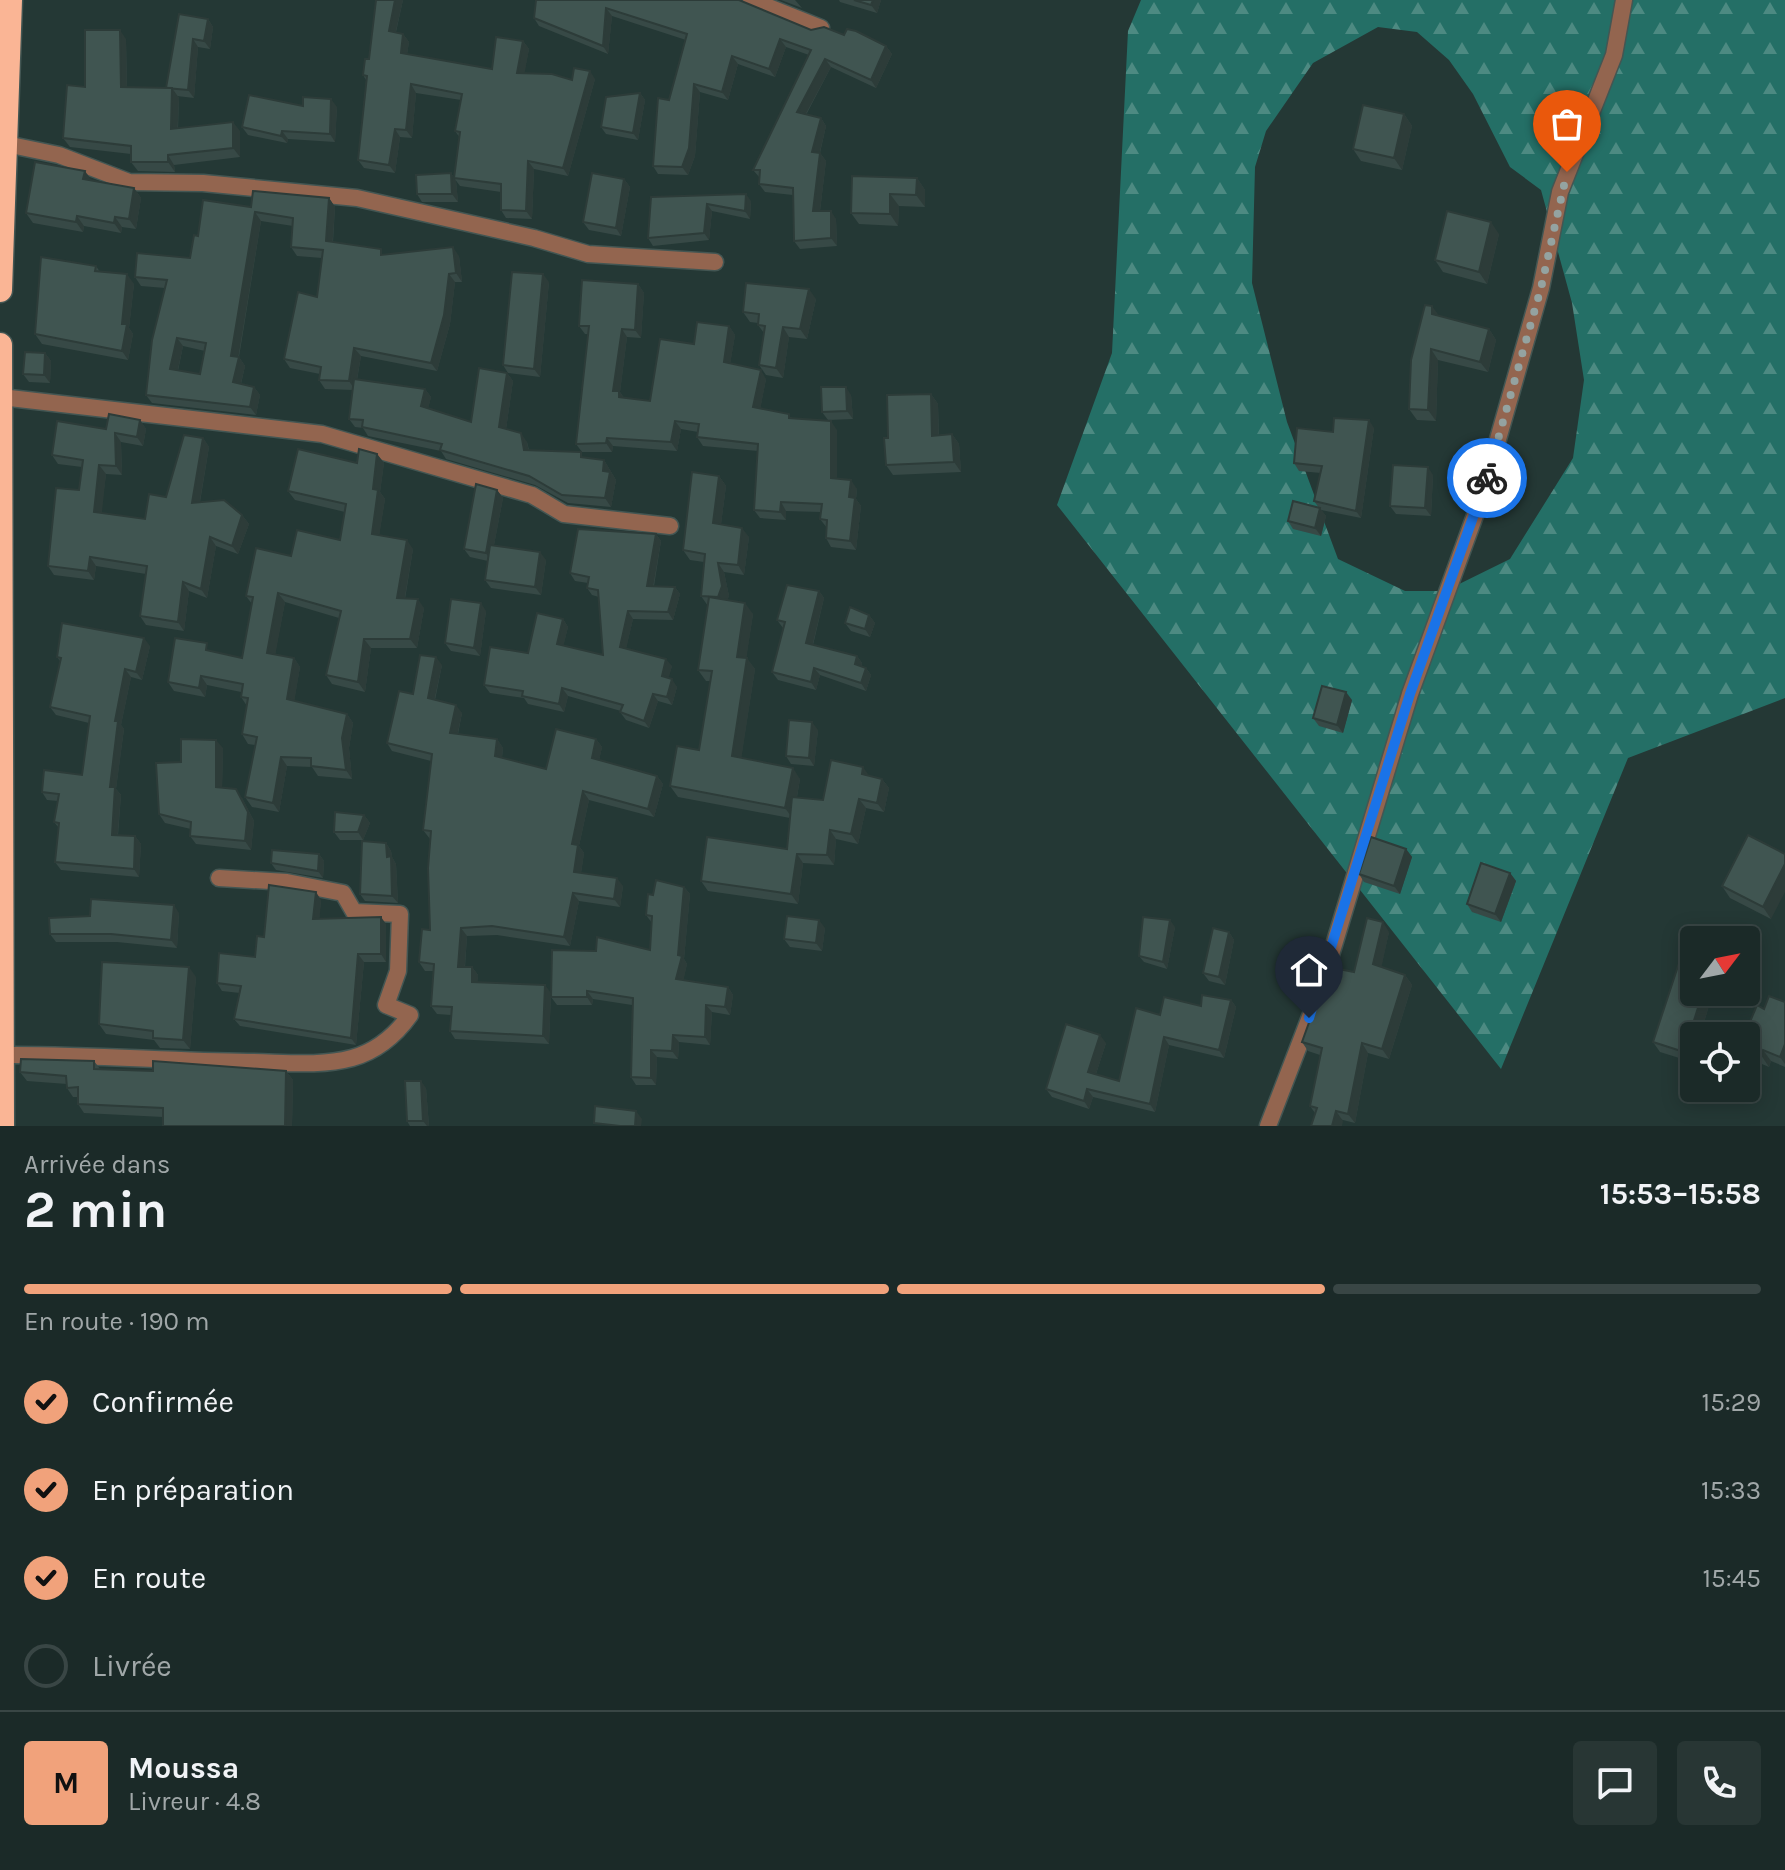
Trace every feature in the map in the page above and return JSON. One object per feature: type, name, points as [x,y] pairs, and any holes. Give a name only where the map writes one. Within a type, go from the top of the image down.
[{"type":"highway","points":[[0,290],[10,0]]},
{"type":"highway","points":[[0,345],[2,1126]]},
{"type":"street","points":[[751,0],[821,28]]},
{"type":"street","points":[[1268,1126],[1320,991],[1410,694],[1481,499],[1541,288],[1560,192],[1614,55],[1624,0]]},
{"type":"street","points":[[6,144],[59,155],[129,182],[203,183],[357,198],[534,238],[588,254],[715,262]]},
{"type":"street","points":[[1,397],[322,434],[532,495],[564,514],[670,526]]},
{"type":"street","points":[[2,1055],[114,1055],[170,1061],[323,1062],[351,1058],[376,1048],[397,1032],[410,1015],[386,1005],[398,971],[400,914],[354,912],[343,893],[287,882],[219,878]]},
{"type":"green space","points":[[1141,0],[1785,0],[1785,698],[1628,758],[1501,1069],[1057,505],[1112,353],[1128,31]],"holes":[[[1378,27],[1417,32],[1449,60],[1473,94],[1510,167],[1541,190],[1572,303],[1584,380],[1573,458],[1510,559],[1445,591],[1405,591],[1338,559],[1287,422],[1252,283],[1255,167],[1266,131],[1313,63]]]},
{"type":"building","points":[[376,0],[395,0],[389,31],[403,34],[401,53],[492,69],[496,37],[523,41],[517,73],[552,74],[572,80],[574,68],[590,71],[563,168],[528,161],[526,211],[501,210],[501,184],[454,178],[460,132],[455,131],[462,94],[411,84],[406,130],[395,129],[389,165],[358,160],[367,76],[363,75],[365,59],[369,59]]},
{"type":"building","points":[[536,0],[739,0],[811,30],[824,27],[844,35],[847,29],[886,46],[871,80],[825,59],[797,112],[821,118],[812,152],[820,153],[813,211],[831,211],[831,238],[794,241],[793,188],[759,184],[760,170],[753,170],[811,50],[780,39],[769,69],[732,56],[722,92],[694,84],[689,148],[682,167],[653,166],[658,98],[669,100],[687,34],[606,8],[603,46],[534,18]]},
{"type":"building","points":[[854,0],[873,0],[871,5]]},
{"type":"building","points":[[179,14],[208,19],[204,41],[193,39],[188,90],[166,88]]},
{"type":"building","points":[[85,30],[120,30],[121,87],[172,88],[171,129],[233,122],[233,148],[168,155],[168,162],[131,162],[131,146],[63,138],[67,85],[85,87]]},
{"type":"building","points":[[640,93],[633,133],[601,127],[606,97]]},
{"type":"building","points":[[249,95],[303,106],[303,97],[331,99],[330,134],[282,131],[281,136],[242,127]]},
{"type":"building","points":[[1363,105],[1404,114],[1394,158],[1353,149]]},
{"type":"building","points":[[35,162],[85,171],[83,179],[134,188],[129,219],[115,217],[114,223],[77,216],[76,222],[26,213]]},
{"type":"building","points":[[451,173],[452,194],[417,194],[416,175]]},
{"type":"building","points":[[592,173],[624,179],[616,228],[583,222]]},
{"type":"building","points":[[852,176],[917,178],[916,195],[890,194],[890,214],[851,213]]},
{"type":"building","points":[[253,191],[329,198],[326,241],[381,249],[381,255],[453,247],[456,273],[449,274],[444,315],[431,363],[354,348],[349,381],[319,380],[321,367],[284,359],[298,292],[317,297],[323,250],[291,247],[293,218],[255,212],[231,356],[239,357],[233,382],[254,387],[250,407],[146,395],[152,340],[167,280],[135,277],[137,253],[190,258],[194,235],[198,236],[203,200],[251,207]],"holes":[[[177,338],[206,343],[200,374],[170,369]]]},
{"type":"building","points":[[746,194],[745,211],[707,204],[704,233],[648,238],[651,197]]},
{"type":"building","points":[[1447,211],[1491,222],[1479,272],[1435,260]]},
{"type":"building","points":[[41,257],[96,266],[95,271],[127,274],[122,324],[127,324],[122,351],[35,334]]},
{"type":"building","points":[[512,272],[543,274],[534,369],[503,365]]},
{"type":"building","points":[[582,280],[638,284],[635,330],[622,329],[613,391],[619,391],[619,397],[650,401],[660,339],[694,344],[697,322],[729,326],[724,362],[761,370],[753,407],[789,414],[789,418],[831,421],[831,478],[851,480],[849,497],[855,498],[850,541],[826,538],[827,520],[820,519],[822,504],[781,502],[780,512],[754,510],[758,444],[697,437],[699,424],[675,421],[671,442],[607,438],[606,443],[576,444],[589,326],[579,326]]},
{"type":"building","points":[[746,283],[809,289],[800,329],[783,327],[776,368],[759,365],[765,326],[758,325],[759,314],[743,312]]},
{"type":"building","points":[[1425,305],[1432,306],[1432,314],[1489,329],[1480,362],[1431,349],[1428,410],[1409,409],[1411,360]]},
{"type":"building","points":[[25,352],[45,353],[44,375],[23,374]]},
{"type":"building","points":[[479,368],[507,373],[499,427],[521,433],[524,450],[581,452],[581,457],[604,460],[603,471],[610,472],[605,498],[562,495],[529,476],[440,450],[442,444],[362,427],[363,420],[349,419],[354,379],[425,389],[421,406],[471,422]]},
{"type":"building","points":[[821,387],[846,387],[847,411],[822,412]]},
{"type":"building","points":[[931,394],[932,436],[952,434],[954,462],[886,465],[887,395]]},
{"type":"building","points":[[109,414],[140,420],[137,437],[115,433],[116,466],[99,465],[94,512],[145,519],[149,494],[166,497],[184,435],[203,438],[192,503],[224,500],[242,515],[232,546],[210,537],[201,589],[183,582],[178,622],[140,616],[147,566],[90,557],[88,571],[48,566],[56,488],[79,490],[83,460],[52,455],[57,421],[106,429]]},
{"type":"building","points":[[1334,418],[1369,420],[1356,511],[1314,501],[1322,466],[1294,463],[1297,428],[1333,432]]},
{"type":"building","points":[[298,449],[357,463],[359,449],[377,454],[373,489],[378,490],[372,534],[407,540],[397,598],[418,599],[410,639],[364,639],[358,682],[326,675],[341,611],[278,593],[267,653],[294,658],[287,699],[347,714],[342,738],[346,770],[311,766],[311,758],[281,757],[273,803],[245,797],[257,737],[242,734],[248,698],[241,697],[243,684],[201,676],[199,688],[168,682],[175,638],[207,643],[206,650],[242,658],[253,597],[246,596],[256,548],[291,556],[297,530],[340,540],[346,504],[288,491]]},
{"type":"building","points":[[1393,465],[1428,467],[1425,508],[1390,506]]},
{"type":"building","points":[[692,472],[719,476],[713,523],[742,528],[738,565],[718,563],[722,586],[718,597],[701,596],[705,554],[683,550]]},
{"type":"building","points":[[476,484],[497,490],[486,553],[464,549]]},
{"type":"building","points":[[1293,501],[1320,508],[1315,528],[1288,521]]},
{"type":"building","points":[[578,529],[656,534],[647,586],[675,587],[668,612],[628,611],[620,647],[666,659],[662,676],[672,679],[667,697],[653,694],[644,721],[620,712],[623,705],[562,688],[559,704],[522,696],[523,691],[484,685],[490,647],[528,653],[537,613],[563,619],[557,644],[603,655],[598,590],[587,588],[589,577],[570,573]]},
{"type":"building","points":[[490,545],[540,552],[535,587],[485,580]]},
{"type":"building","points":[[787,585],[819,591],[806,643],[857,656],[855,664],[866,668],[861,683],[814,668],[811,682],[772,672],[785,622],[777,620]]},
{"type":"building","points":[[709,597],[745,603],[737,657],[747,658],[732,756],[793,768],[785,808],[670,786],[677,746],[699,750],[712,671],[698,670]]},
{"type":"building","points":[[451,599],[481,603],[474,648],[445,643]]},
{"type":"building","points":[[850,607],[869,615],[865,629],[845,623]]},
{"type":"building","points":[[62,623],[144,638],[136,672],[125,669],[115,721],[118,721],[110,787],[115,787],[112,835],[135,836],[134,869],[55,862],[59,823],[54,822],[59,794],[42,792],[44,770],[82,775],[90,716],[50,707],[61,658],[57,657]]},
{"type":"building","points":[[420,655],[436,657],[428,698],[456,705],[450,733],[497,739],[495,756],[546,769],[556,729],[596,739],[592,758],[657,776],[648,809],[583,791],[572,844],[578,845],[574,872],[617,878],[614,899],[573,893],[564,937],[492,926],[461,928],[458,967],[472,967],[472,982],[545,985],[543,1036],[450,1031],[452,1007],[431,1006],[434,964],[419,962],[422,929],[430,930],[428,868],[431,831],[423,830],[432,754],[387,743],[399,691],[413,694]]},
{"type":"building","points":[[1322,686],[1346,692],[1337,725],[1313,718]]},
{"type":"building","points":[[789,720],[812,722],[809,758],[786,756]]},
{"type":"building","points":[[181,739],[216,740],[216,787],[236,789],[248,812],[245,841],[190,836],[191,822],[159,814],[156,763],[181,762]]},
{"type":"building","points":[[831,760],[863,767],[862,774],[882,779],[877,803],[859,799],[851,834],[830,830],[827,855],[797,854],[791,894],[701,881],[707,837],[787,849],[792,797],[823,800]]},
{"type":"building","points":[[335,812],[364,815],[358,832],[334,832]]},
{"type":"building","points":[[1748,835],[1785,854],[1785,864],[1763,907],[1722,886]]},
{"type":"building","points":[[1371,837],[1406,849],[1394,886],[1359,874]]},
{"type":"building","points":[[362,841],[386,843],[387,857],[391,856],[392,896],[360,894]]},
{"type":"building","points":[[272,850],[319,854],[318,871],[271,863]]},
{"type":"building","points":[[1481,863],[1510,873],[1495,914],[1467,904]]},
{"type":"building","points":[[656,880],[684,887],[678,955],[682,956],[676,979],[728,987],[725,1007],[706,1005],[705,1037],[673,1035],[672,1051],[651,1050],[651,1078],[631,1077],[633,998],[587,991],[587,997],[551,997],[552,950],[596,951],[597,937],[650,950],[652,916],[646,915],[648,894],[653,895]]},
{"type":"building","points":[[269,885],[316,892],[313,919],[381,917],[381,954],[358,954],[351,1038],[234,1019],[241,986],[217,983],[219,953],[255,957],[257,936],[264,937]]},
{"type":"building","points":[[91,899],[174,905],[171,940],[111,934],[50,934],[49,918],[90,916]]},
{"type":"building","points":[[787,916],[819,920],[816,943],[784,939]]},
{"type":"building","points":[[1143,917],[1170,920],[1163,962],[1139,956]]},
{"type":"building","points":[[1367,918],[1383,922],[1373,964],[1405,975],[1382,1049],[1362,1043],[1348,1114],[1336,1111],[1332,1126],[1311,1126],[1317,1108],[1310,1106],[1322,1048],[1302,1042],[1329,967],[1354,972]]},
{"type":"building","points":[[1213,928],[1229,932],[1219,977],[1203,973]]},
{"type":"building","points":[[1680,960],[1680,1006],[1699,1006],[1694,1022],[1680,1022],[1680,1051],[1653,1042]]},
{"type":"building","points":[[102,962],[189,967],[183,1040],[153,1038],[153,1031],[99,1024]]},
{"type":"building","points":[[1202,995],[1231,1000],[1219,1050],[1164,1037],[1150,1104],[1087,1089],[1084,1101],[1046,1089],[1066,1024],[1100,1035],[1088,1072],[1119,1081],[1136,1008],[1160,1015],[1164,997],[1201,1006]]},
{"type":"building","points":[[1769,996],[1785,1002],[1785,1044],[1780,1057],[1763,1050],[1760,1055],[1760,1022],[1750,1022],[1757,1006],[1764,1009]]},
{"type":"building","points":[[21,1059],[94,1061],[94,1069],[153,1071],[153,1061],[286,1071],[285,1126],[163,1126],[163,1108],[78,1104],[78,1087],[67,1088],[66,1076],[20,1072]]},
{"type":"building","points":[[405,1081],[421,1081],[423,1121],[407,1121]]},
{"type":"building","points":[[595,1106],[636,1111],[635,1126],[594,1123]]},
{"type":"way so far","points":[[1487,478],[1541,288],[1560,192],[1567,172]]},
{"type":"route","points":[[1309,1018],[1320,991],[1410,694],[1487,478]]}]
